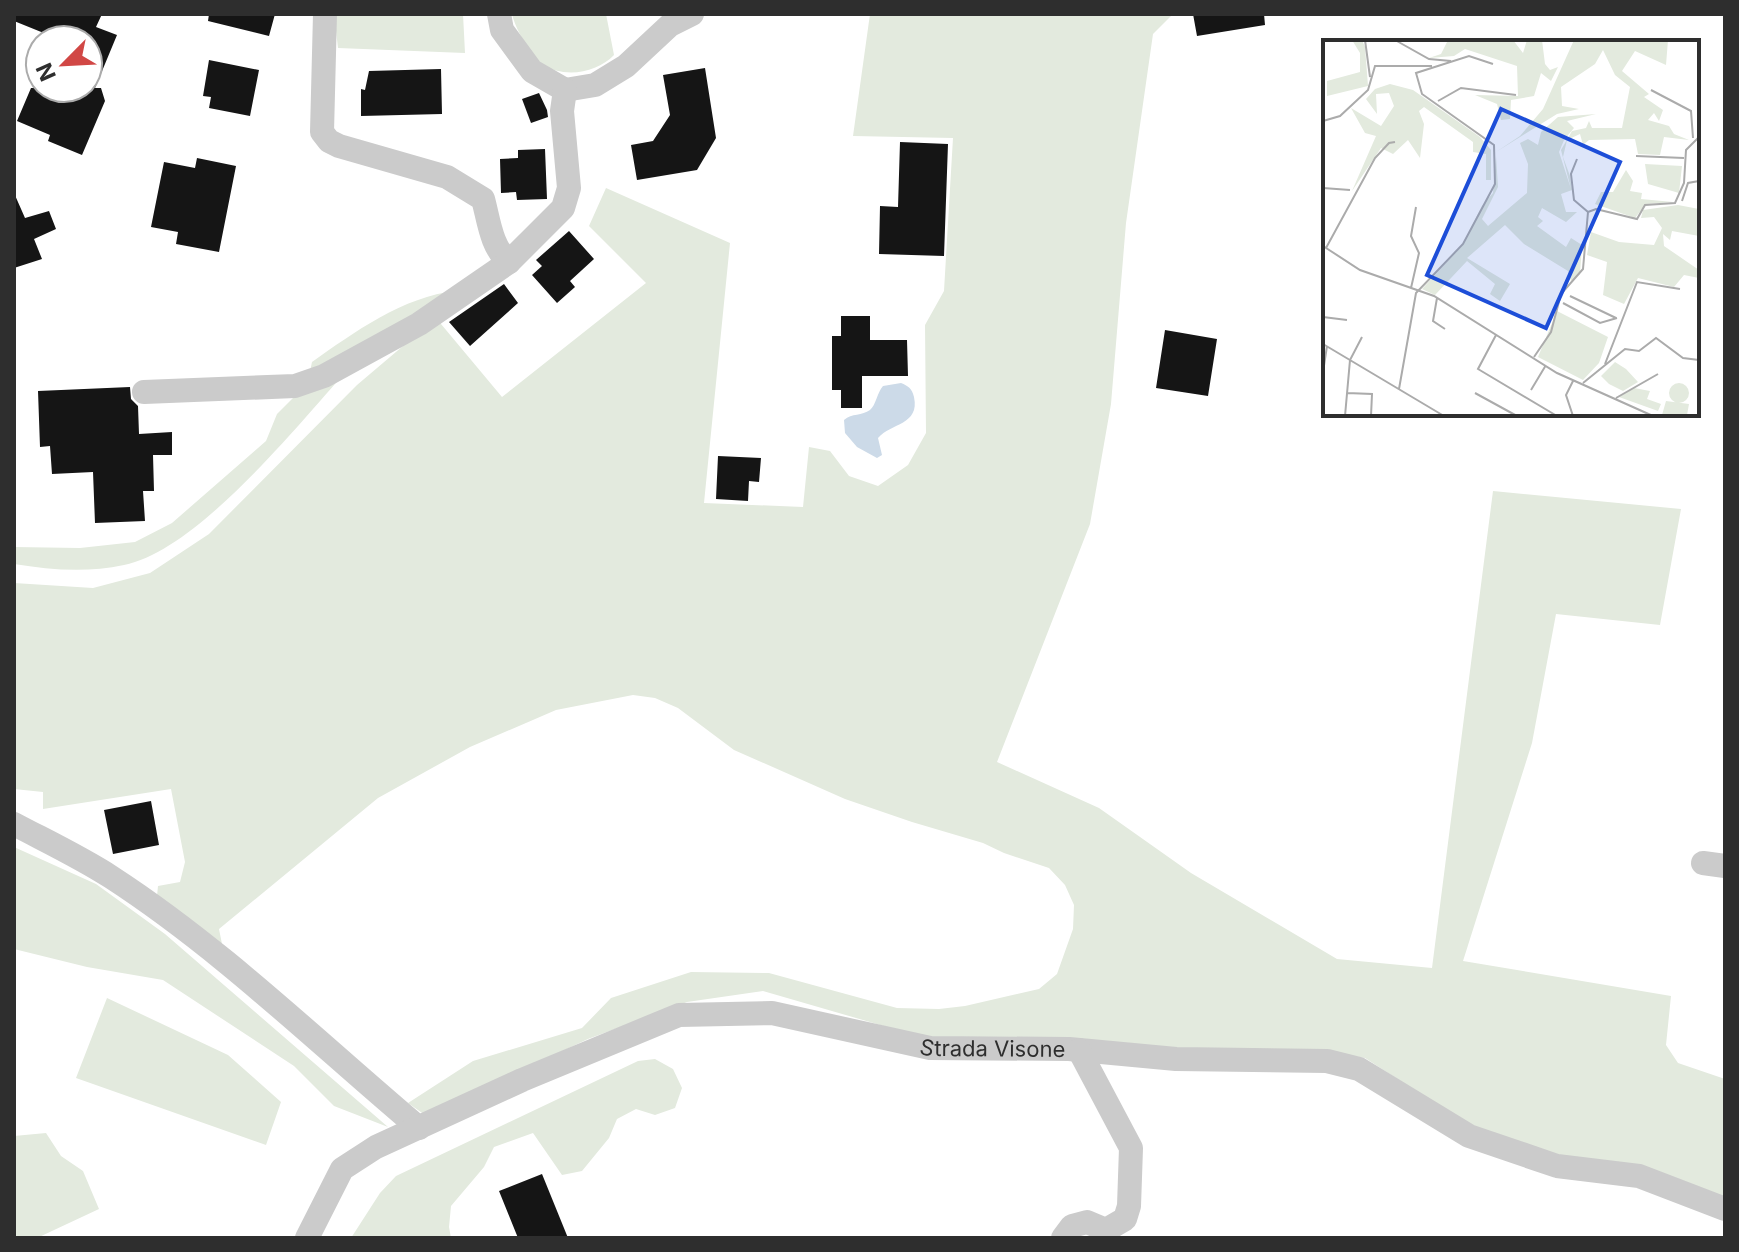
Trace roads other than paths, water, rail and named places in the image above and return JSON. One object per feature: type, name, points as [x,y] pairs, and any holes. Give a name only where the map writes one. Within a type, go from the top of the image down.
[{"type":"street","points":[[325,14],[322,132],[329,141],[339,146],[447,177],[483,199],[495,245],[509,262]]},
{"type":"street","points":[[499,14],[502,30],[532,71],[565,90],[595,85],[626,66],[670,25],[692,14]]},
{"type":"street","points":[[144,392],[295,386],[324,376],[419,324],[509,262],[563,208],[569,188],[562,111],[565,90]]},
{"type":"street","points":[[14,824],[110,876],[187,931],[419,1128]]},
{"type":"street","name":"Strada Visone","points":[[307,1238],[342,1169],[376,1147],[522,1080],[679,1015],[772,1013],[930,1048],[1079,1050],[1176,1059],[1327,1061],[1359,1069],[1469,1136],[1557,1166],[1639,1176],[1725,1209]]},
{"type":"street","points":[[1063,1238],[1072,1226],[1087,1222],[1106,1230],[1125,1219],[1129,1206],[1131,1148],[1079,1050]]},
{"type":"water","points":[[901,383],[913,394],[913,413],[878,438],[882,455],[877,458],[857,447],[845,433],[844,420],[870,410],[883,386]]}]
